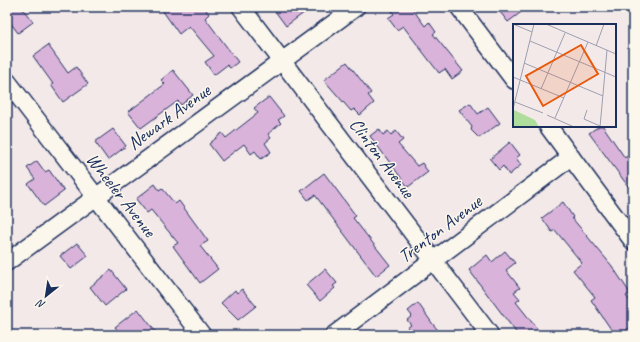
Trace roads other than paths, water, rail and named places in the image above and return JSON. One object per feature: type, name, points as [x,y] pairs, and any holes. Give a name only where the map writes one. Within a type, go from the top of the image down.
[{"type":"street","name":"Clinton Avenue","points":[[241,7],[490,335]]},
{"type":"street","name":"Newark Avenue","points":[[7,262],[95,196],[356,7]]},
{"type":"street","points":[[459,7],[513,79]]},
{"type":"street","name":"Wheeler Avenue","points":[[7,81],[202,335]]},
{"type":"street","points":[[549,127],[633,241]]},
{"type":"street","name":"Trenton Avenue","points":[[334,335],[571,157]]}]
